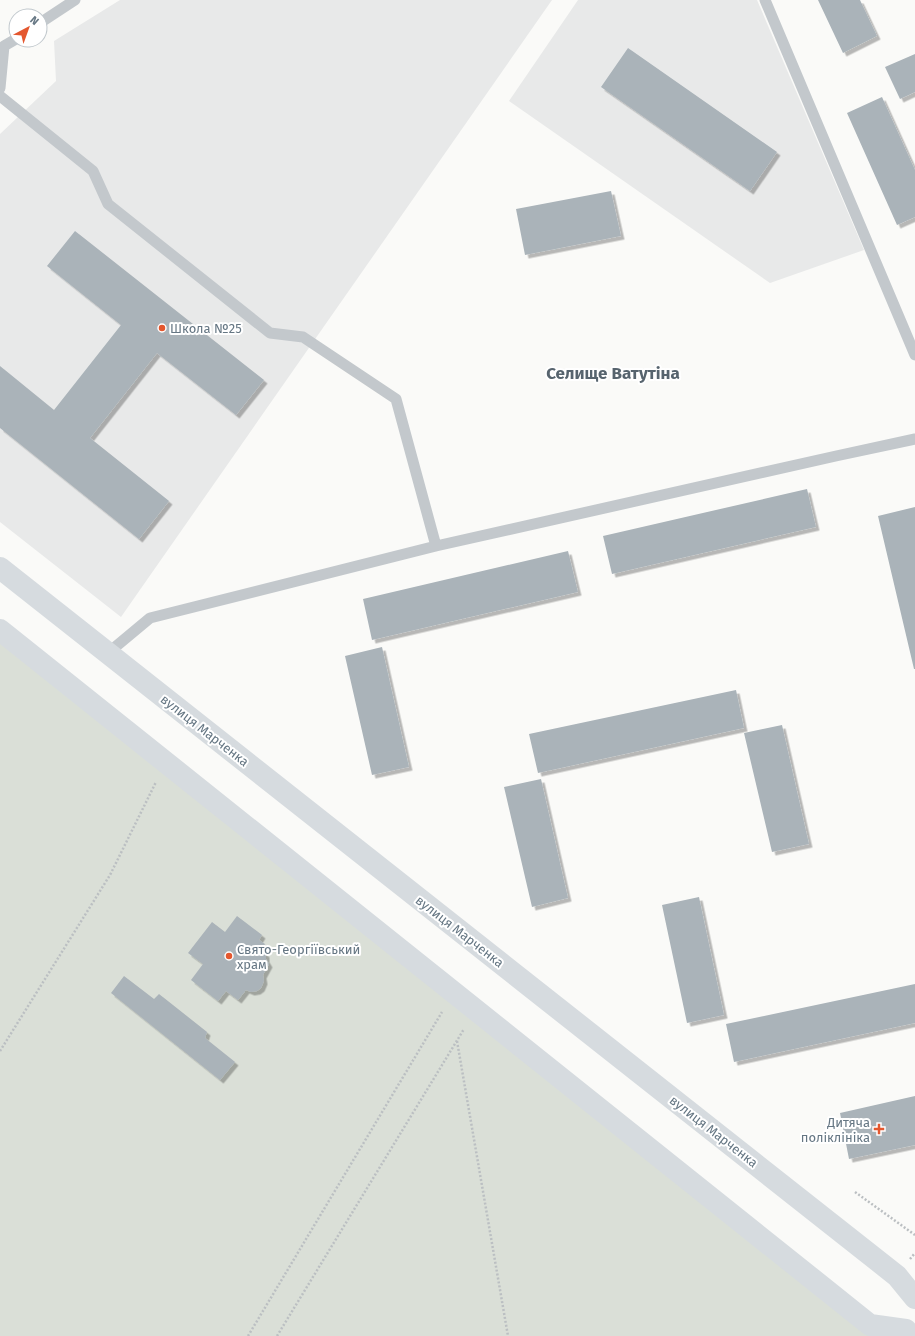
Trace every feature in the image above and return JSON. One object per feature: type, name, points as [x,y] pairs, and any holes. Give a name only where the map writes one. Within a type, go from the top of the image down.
[{"type":"street","name":"вулиця Марченка","points":[[0,568],[897,1276],[915,1298]]},
{"type":"street","points":[[0,630],[870,1325],[907,1330]]},
{"type":"lane","points":[[48,18],[75,0]]},
{"type":"lane","points":[[765,0],[915,355]]},
{"type":"lane","points":[[0,88],[4,46],[8,44]]},
{"type":"lane","points":[[0,96],[94,171],[108,204],[270,334],[304,337],[396,399],[436,546]]},
{"type":"lane","points":[[108,653],[150,618],[436,546],[828,457],[915,439]]},
{"type":"path","points":[[0,1051],[110,876],[166,762]]},
{"type":"path","points":[[248,1336],[454,993]]},
{"type":"path","points":[[277,1336],[475,1010]]},
{"type":"path","points":[[457,1040],[508,1336]]},
{"type":"path","points":[[855,1192],[915,1235]]},
{"type":"shaded area","name":"Школа №25","points":[[120,0],[552,0],[121,617],[0,522],[0,134],[56,81],[54,41]]},
{"type":"shaded area","points":[[578,0],[757,0],[864,250],[770,283],[509,101]]},
{"type":"shaded area","points":[[0,643],[871,1336],[0,1336]]},
{"type":"building","points":[[818,0],[860,0],[877,36],[843,53]]},
{"type":"building","points":[[628,48],[777,152],[750,191],[601,87]]},
{"type":"building","points":[[915,54],[915,92],[900,99],[885,67]]},
{"type":"building","points":[[882,97],[915,170],[915,217],[897,225],[847,113]]},
{"type":"building","points":[[611,191],[621,236],[525,255],[516,209]]},
{"type":"building","points":[[75,231],[264,380],[236,415],[157,353],[90,438],[169,501],[139,539],[0,428],[0,366],[54,410],[121,325],[47,266]]},
{"type":"building","points":[[807,489],[816,527],[612,574],[603,536]]},
{"type":"building","points":[[915,507],[915,669],[914,669],[878,516]]},
{"type":"building","points":[[568,551],[578,592],[372,640],[363,599]]},
{"type":"building","points":[[382,647],[409,767],[372,775],[345,656]]},
{"type":"building","points":[[736,690],[744,728],[538,773],[529,734]]},
{"type":"building","points":[[782,725],[809,844],[772,852],[744,733]]},
{"type":"building","points":[[541,779],[568,898],[532,907],[504,787]]},
{"type":"building","points":[[699,897],[724,1015],[687,1023],[662,905]]},
{"type":"building","name":"Свято-Георгіївський храм","points":[[237,916],[262,935],[259,940],[265,944],[261,950],[266,954],[266,959],[269,964],[263,975],[264,981],[261,988],[257,991],[251,992],[246,990],[238,1000],[226,991],[218,1001],[191,980],[203,964],[188,953],[212,922],[225,932]]},
{"type":"building","points":[[124,976],[154,999],[159,994],[207,1032],[205,1038],[235,1062],[220,1080],[111,993]]},
{"type":"building","points":[[915,984],[915,1023],[734,1062],[726,1024]]},
{"type":"building","name":"Дитяча поліклініка","points":[[915,1096],[915,1145],[849,1159],[840,1113]]},
{"type":"place","name":"Школа №25","points":[[162,328]]},
{"type":"place","name":"Свято-Георгіївський храм","points":[[229,956]]},
{"type":"place","name":"Дитяча поліклініка","points":[[879,1129]]},
{"type":"district","name":"Селище Ватутіна","points":[[613,373]]}]
